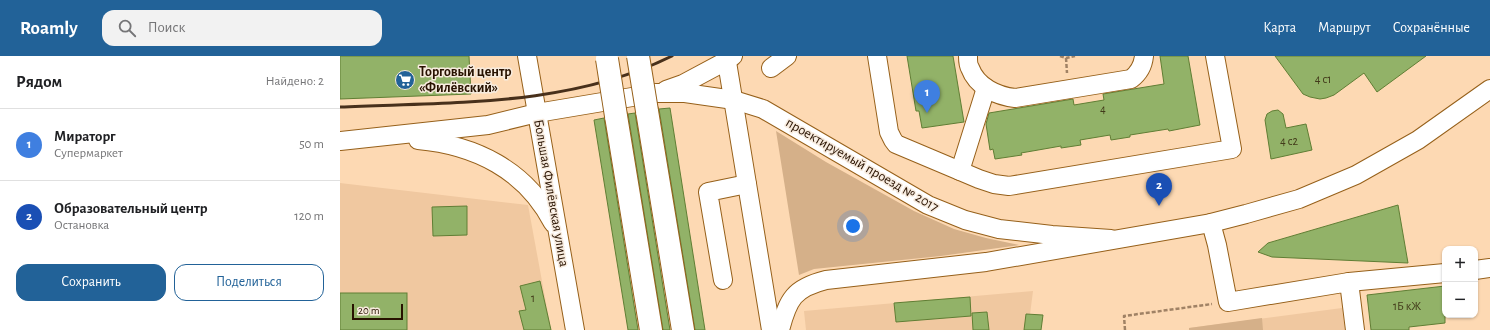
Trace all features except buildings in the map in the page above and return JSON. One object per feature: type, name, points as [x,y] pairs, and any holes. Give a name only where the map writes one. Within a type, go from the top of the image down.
[{"type":"main road","points":[[638,56],[651,102],[683,330]]},
{"type":"main road","points":[[607,57],[652,330]]},
{"type":"street","name":"Большая Филёвская улица","points":[[527,56],[575,330]]},
{"type":"street","points":[[771,68],[787,56]]},
{"type":"street","points":[[877,56],[889,132],[893,140],[902,146],[987,182],[1009,186],[1232,149],[1216,56]]},
{"type":"street","points":[[968,56],[970,68],[975,77],[986,88],[998,95],[1008,97],[1019,97],[1125,81],[1131,79],[1139,72],[1144,56]]},
{"type":"street","points":[[340,141],[386,137],[488,124],[537,113],[651,102],[728,58],[771,330]]},
{"type":"street","points":[[960,171],[986,88]]},
{"type":"street","name":"проектируемый проезд № 2017","points":[[780,330],[783,318],[793,296],[810,284],[826,280],[986,262],[1111,239],[1211,223],[1299,199],[1356,175],[1418,140],[1490,89]]},
{"type":"street","name":"проектируемый проезд № 2017","points":[[651,102],[685,93],[734,100],[763,109],[928,205],[965,220],[999,229],[1052,235],[1111,239]]},
{"type":"street","points":[[386,137],[440,142],[468,150],[498,163],[533,193],[548,214],[559,235]]},
{"type":"street","points":[[723,280],[708,192],[747,184]]},
{"type":"street","points":[[1211,223],[1217,245],[1228,302],[1349,282],[1442,273]]},
{"type":"street","points":[[1478,270],[1490,268]]},
{"type":"street","points":[[1349,282],[1355,330]]},
{"type":"path","points":[[1060,56],[1066,58],[1075,56]]},
{"type":"path","points":[[1125,330],[1124,316],[1228,302]]},
{"type":"shaded area","points":[[776,131],[826,162],[914,211],[954,229],[1019,245],[941,256],[814,269],[799,275]]},
{"type":"shaded area","points":[[340,183],[528,205],[551,330],[340,330]]},
{"type":"shaded area","points":[[1033,291],[1028,330],[806,330],[804,311]]},
{"type":"shaded area","points":[[1342,308],[1345,330],[1189,330],[1189,328]]},
{"type":"shaded area","points":[[1262,318],[1263,330],[1189,330],[1189,328]]},
{"type":"railway","points":[[340,107],[467,102],[509,99],[551,93],[593,85],[633,73],[672,56]]},
{"type":"place","name":"Торговый центр «Филёвский»","points":[[405,80]]},
{"type":"place","name":"Мираторг","points":[[927,113]]},
{"type":"place","name":"Образовательный центр","points":[[1159,206]]}]
